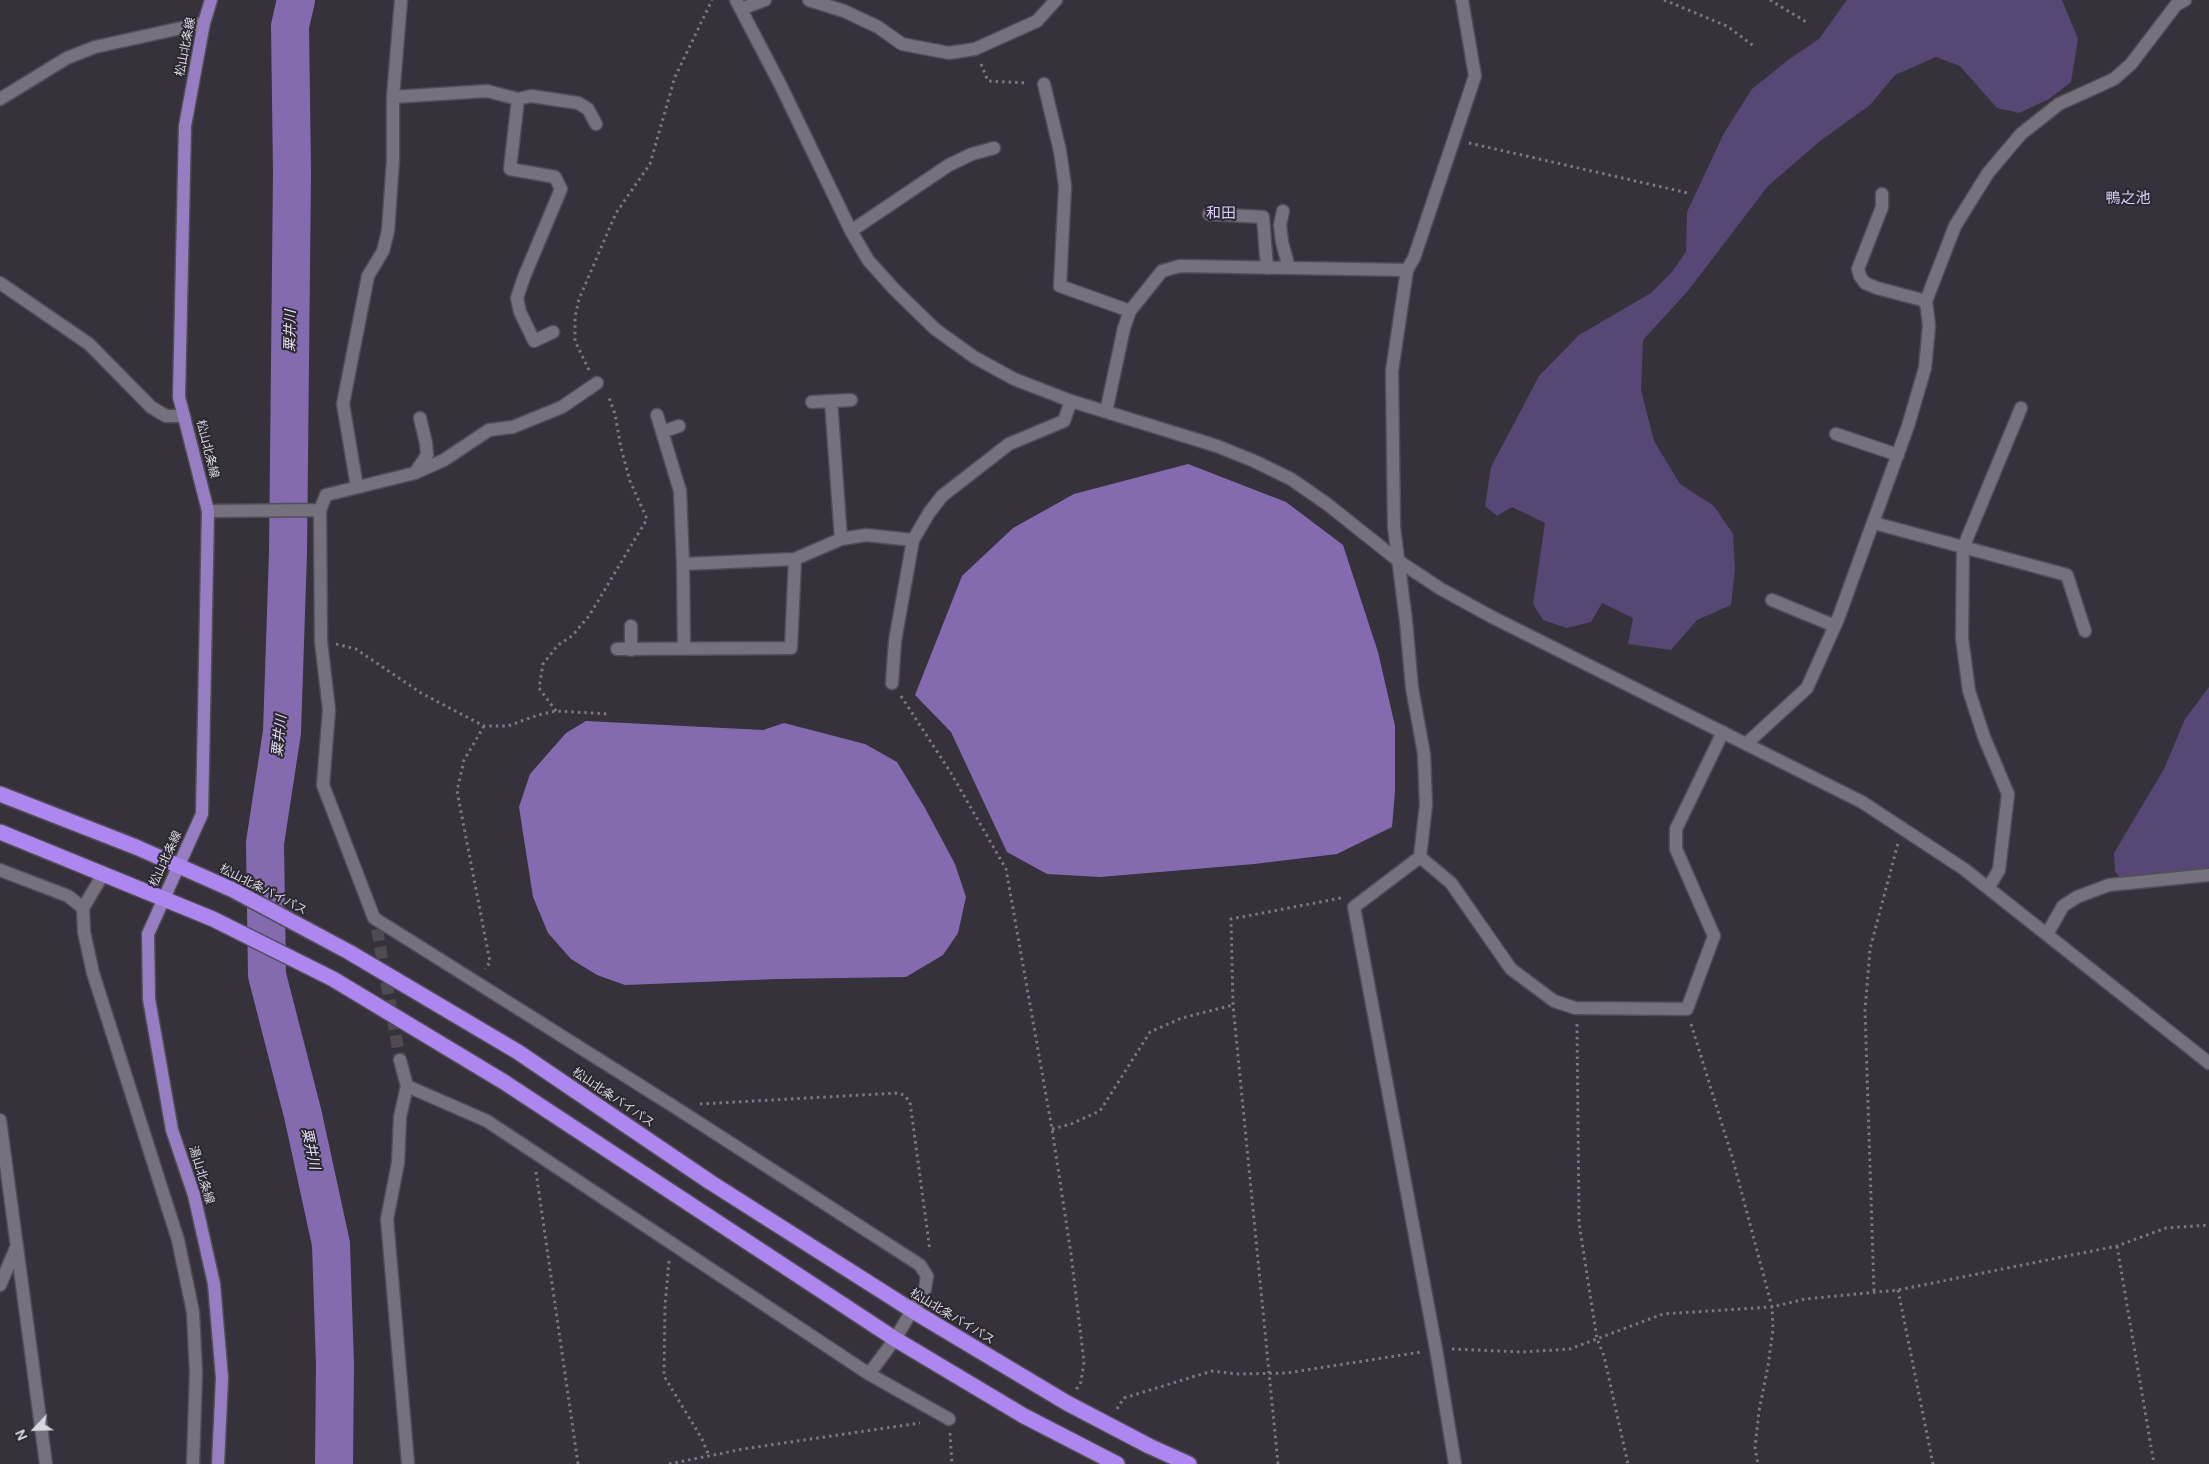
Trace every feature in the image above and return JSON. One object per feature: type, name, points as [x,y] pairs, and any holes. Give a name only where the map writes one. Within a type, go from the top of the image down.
[{"type":"highway","name":"松山北条バイパス","points":[[0,794],[136,847],[233,890],[349,952],[518,1052],[710,1182],[913,1311],[1067,1403],[1189,1464]]},
{"type":"highway","points":[[0,832],[213,919],[333,979],[504,1082],[894,1339],[1024,1416],[1117,1464]]},
{"type":"main road","name":"松山北条線","points":[[163,898],[202,814],[208,511],[179,397],[185,126],[204,23],[211,0]]},
{"type":"main road","name":"湯山北条線","points":[[163,898],[148,934],[148,999],[172,1130],[194,1195],[214,1284],[222,1378],[218,1464]]},
{"type":"street","points":[[357,487],[343,404],[368,276],[383,251],[388,231],[393,160],[393,97],[401,0]]},
{"type":"street","points":[[765,0],[739,4],[851,231],[868,260],[894,289],[935,329],[974,357],[1014,379],[1071,401],[1217,446],[1291,479],[1327,504],[1400,562],[1441,589],[1492,617],[1862,802],[1964,869],[2209,1062]]},
{"type":"street","points":[[809,0],[844,11],[878,27],[902,44],[949,53],[976,49],[1037,21],[1056,0]]},
{"type":"street","points":[[1455,1464],[1436,1349],[1354,907],[1420,857],[1426,805],[1424,754],[1412,688],[1400,562],[1394,527],[1392,370],[1407,270],[1414,258],[1475,76],[1462,0]]},
{"type":"street","points":[[1746,744],[1807,688],[1835,626],[1874,523],[1925,368],[1929,326],[1926,301],[1955,226],[1988,173],[2021,134],[2059,104],[2114,79],[2131,64],[2176,5],[2186,0]]},
{"type":"street","points":[[0,98],[67,58],[95,47],[204,23]]},
{"type":"street","points":[[1044,84],[1060,151],[1065,186],[1060,286],[1130,311]]},
{"type":"street","points":[[393,97],[487,91],[518,100],[531,96],[578,103],[588,110],[596,124]]},
{"type":"street","points":[[518,100],[510,169],[555,177],[560,189],[516,298],[520,312],[534,341],[553,332]]},
{"type":"street","points":[[851,231],[949,165],[972,154],[994,148]]},
{"type":"street","points":[[1882,194],[1882,207],[1858,269],[1860,276],[1865,283],[1877,288],[1926,301]]},
{"type":"street","points":[[1283,211],[1280,225],[1282,242],[1289,268]]},
{"type":"street","points":[[1209,214],[1264,217],[1268,268]]},
{"type":"street","points":[[1106,412],[1124,328],[1130,311],[1162,270],[1180,266],[1407,270]]},
{"type":"street","points":[[0,283],[89,344],[151,407],[166,416],[184,416]]},
{"type":"street","points":[[597,382],[562,407],[513,427],[489,430],[444,460],[415,473],[326,495],[317,510],[321,640],[329,710],[323,785],[376,923],[475,981],[673,1106],[920,1266],[927,1276],[925,1289],[913,1311],[869,1374]]},
{"type":"street","points":[[812,402],[851,400]]},
{"type":"street","points":[[831,401],[841,539]]},
{"type":"street","points":[[892,683],[895,641],[913,540],[942,496],[1009,444],[1064,421],[1071,401]]},
{"type":"street","points":[[1988,888],[1999,870],[2008,794],[1984,737],[1969,691],[1962,638],[1963,548],[2021,408]]},
{"type":"street","points":[[657,415],[680,491],[684,649]]},
{"type":"street","points":[[415,473],[427,455],[420,418]]},
{"type":"street","points":[[662,432],[678,426]]},
{"type":"street","points":[[1836,434],[1898,454]]},
{"type":"street","points":[[208,511],[317,510]]},
{"type":"street","points":[[1874,523],[2067,575],[2085,631]]},
{"type":"street","points":[[683,564],[795,559],[841,539],[866,535],[913,540]]},
{"type":"street","points":[[617,650],[791,648],[795,559]]},
{"type":"street","points":[[1772,600],[1835,626]]},
{"type":"street","points":[[631,626],[632,650]]},
{"type":"street","points":[[1420,857],[1451,883],[1511,969],[1554,1001],[1575,1008],[1687,1009],[1714,936],[1676,849],[1676,829],[1723,732]]},
{"type":"street","points":[[0,870],[68,896],[83,908]]},
{"type":"street","points":[[104,873],[83,908],[84,932],[93,973],[178,1240],[191,1303],[196,1373],[193,1464]]},
{"type":"street","points":[[2047,934],[2063,906],[2076,897],[2108,885],[2209,875]]},
{"type":"street","points":[[400,1060],[406,1086],[400,1117],[398,1163],[387,1219],[408,1464]]},
{"type":"street","points":[[406,1086],[487,1121],[869,1374],[949,1418]]},
{"type":"street","points":[[0,1120],[46,1464]]},
{"type":"street","points":[[0,1285],[16,1248]]},
{"type":"path","points":[[556,711],[539,688],[543,664],[558,645],[572,636],[589,616],[647,520],[630,481],[621,448],[615,414],[609,397],[587,368],[575,341],[575,317],[579,299],[616,213],[650,164],[675,77],[712,0]]},
{"type":"path","points":[[1664,0],[1727,26],[1755,48]]},
{"type":"path","points":[[1770,0],[1808,23]]},
{"type":"path","points":[[976,49],[988,81],[1044,84]]},
{"type":"path","points":[[1454,139],[1688,193]]},
{"type":"path","points":[[321,640],[356,649],[421,693],[484,726],[508,726],[538,715],[556,711],[609,714]]},
{"type":"path","points":[[892,683],[951,773],[1006,869],[1052,1129],[1071,1254],[1084,1362],[1081,1382],[1067,1403]]},
{"type":"path","points":[[475,981],[490,962],[457,791],[464,760],[484,726]]},
{"type":"path","points":[[1874,1291],[1864,1010],[1870,949],[1902,828]]},
{"type":"path","points":[[1278,1464],[1233,1004],[1231,919],[1345,897],[1354,907]]},
{"type":"path","points":[[1052,1129],[1071,1124],[1100,1111],[1150,1032],[1182,1018],[1233,1004]]},
{"type":"path","points":[[1575,1008],[1577,1030],[1579,1223],[1597,1338],[1604,1356],[1628,1464]]},
{"type":"path","points":[[1687,1009],[1697,1049],[1733,1160],[1772,1307],[1773,1329],[1768,1366],[1758,1411],[1755,1448],[1758,1464]]},
{"type":"path","points":[[673,1106],[898,1093],[904,1095],[910,1102],[931,1260],[927,1276]]},
{"type":"path","points":[[535,1154],[538,1194],[578,1464]]},
{"type":"path","points":[[1107,1424],[1124,1398],[1212,1370],[1238,1374],[1287,1373],[1436,1349],[1522,1352],[1570,1349],[1663,1314],[1772,1307],[1805,1299],[1898,1290],[2117,1246],[2166,1228],[2209,1225]]},
{"type":"path","points":[[670,1243],[665,1305],[664,1376],[702,1439],[708,1456]]},
{"type":"path","points":[[2117,1246],[2154,1464]]},
{"type":"path","points":[[1898,1290],[1933,1464]]},
{"type":"path","points":[[669,1464],[743,1449],[949,1418],[952,1464]]},
{"type":"shaded area","points":[[1847,0],[2062,0],[2078,39],[2071,82],[2049,99],[2019,113],[1997,108],[1960,66],[1936,57],[1895,75],[1870,105],[1820,141],[1768,186],[1687,292],[1643,340],[1641,390],[1654,441],[1680,484],[1714,506],[1733,534],[1735,569],[1731,605],[1697,620],[1671,650],[1628,644],[1633,618],[1602,603],[1591,622],[1567,628],[1543,620],[1533,604],[1545,523],[1512,507],[1497,516],[1485,506],[1491,467],[1539,376],[1579,335],[1651,293],[1671,273],[1686,252],[1687,212],[1724,133],[1752,89],[1788,60],[1819,39]]},
{"type":"shaded area","points":[[1188,464],[1286,502],[1343,545],[1378,652],[1395,726],[1395,791],[1392,827],[1337,854],[1254,864],[1100,877],[1047,874],[1007,852],[951,732],[915,695],[962,576],[1013,528],[1074,494]]},
{"type":"shaded area","points":[[2209,687],[2209,867],[2201,880],[2128,885],[2115,872],[2114,853],[2164,769],[2185,719]]},
{"type":"shaded area","points":[[586,721],[763,730],[784,723],[865,744],[897,762],[925,808],[955,864],[966,897],[958,933],[943,955],[906,977],[777,979],[625,985],[597,975],[571,959],[548,933],[533,897],[519,807],[530,774],[566,733]]},
{"type":"waterway","name":"粟井川","points":[[296,0],[290,26],[292,172],[288,553],[282,732],[265,843],[267,975],[303,1115],[331,1244],[335,1365],[334,1464]]},
{"type":"tunnel","points":[[377,929],[400,1060]]},
{"type":"district","name":"鴨之池","points":[[2128,199]]},
{"type":"district","name":"和田","points":[[1221,214]]}]
